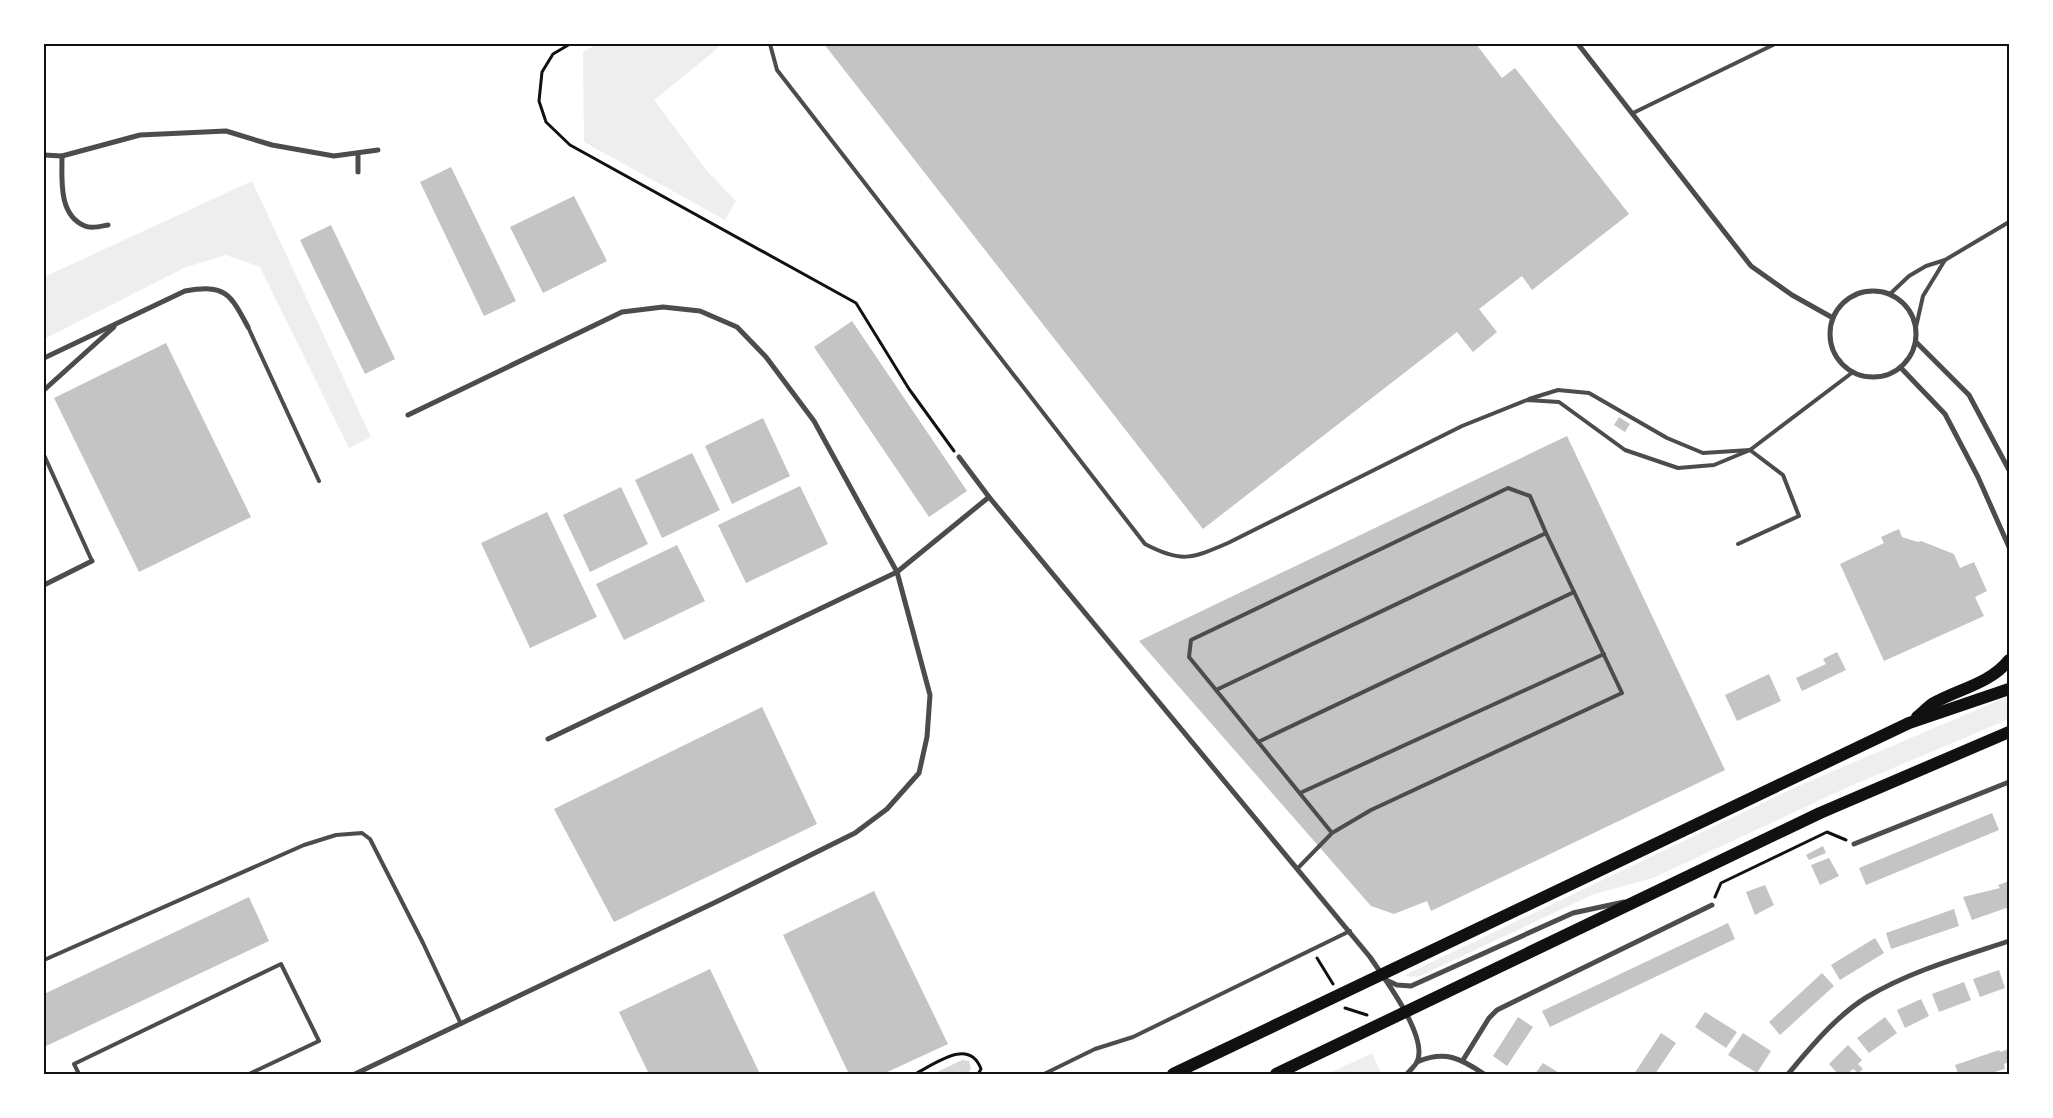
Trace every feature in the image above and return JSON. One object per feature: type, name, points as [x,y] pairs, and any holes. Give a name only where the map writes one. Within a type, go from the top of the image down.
[{"type":"highway","points":[[1909,723],[1932,704],[1972,687],[2002,669],[2009,660]]},
{"type":"highway","points":[[1173,1074],[1382,976],[1909,723],[2009,689]]},
{"type":"highway","points":[[1276,1074],[1820,813],[2009,732]]},
{"type":"street","points":[[1578,44],[1751,266],[1792,295],[1833,318]]},
{"type":"street","points":[[44,155],[62,156],[140,135],[226,131],[272,144],[334,156],[378,150]]},
{"type":"street","points":[[358,153],[358,172]]},
{"type":"street","points":[[62,156],[63,195],[71,217],[86,227],[108,225]]},
{"type":"street","points":[[44,358],[185,291],[208,287],[222,292],[234,301],[248,327]]},
{"type":"street","points":[[1876,290],[1890,294],[1902,302],[1912,313],[1916,327],[1916,342],[1911,356],[1901,368],[1890,374],[1878,377],[1865,376],[1853,372],[1843,365],[1835,355],[1830,330],[1833,318],[1840,306],[1850,297],[1876,290]]},
{"type":"street","points":[[355,1074],[821,850],[854,832],[887,809],[919,773],[927,737],[930,695],[897,572],[814,420],[772,365],[737,327],[700,311],[663,307],[622,312],[408,415]]},
{"type":"street","points":[[44,390],[118,323]]},
{"type":"street","points":[[1916,342],[1969,395],[2009,470]]},
{"type":"street","points":[[1901,368],[1944,414],[1978,477],[2009,547]]},
{"type":"street","points":[[959,457],[989,497],[1350,932],[1405,1012],[1416,1036],[1417,1062]]},
{"type":"street","points":[[548,739],[897,572],[989,497]]},
{"type":"street","points":[[44,584],[92,561]]},
{"type":"street","points":[[1854,844],[2009,782]]},
{"type":"street","points":[[1382,976],[1397,986],[1411,986],[1573,913],[1644,898]]},
{"type":"street","points":[[1463,1060],[1489,1018],[1497,1010],[1712,905]]},
{"type":"street","points":[[1788,1074],[1822,1034],[1866,998],[1918,972],[2009,941]]},
{"type":"street","points":[[1407,1074],[1417,1062],[1441,1055],[1463,1060],[1484,1074]]},
{"type":"lane","points":[[770,44],[777,70],[1096,481],[1145,544],[1168,556],[1197,556],[1228,543],[1462,426],[1527,400],[1558,390],[1589,393],[1667,438],[1703,453],[1750,450],[1783,475],[1799,516],[1738,544]]},
{"type":"lane","points":[[1633,113],[1775,44]]},
{"type":"lane","points":[[1890,294],[1926,266],[1945,260],[2009,222]]},
{"type":"lane","points":[[1916,327],[1923,296],[1945,260]]},
{"type":"lane","points":[[248,327],[319,481]]},
{"type":"lane","points":[[1527,400],[1559,402],[1625,450],[1678,468],[1714,465],[1750,450],[1853,372]]},
{"type":"lane","points":[[44,455],[92,561]]},
{"type":"lane","points":[[1298,868],[1332,832],[1371,810],[1622,693],[1530,496],[1508,488],[1191,640],[1190,657],[1332,832]]},
{"type":"lane","points":[[1216,690],[1546,533]]},
{"type":"lane","points":[[1258,742],[1574,592]]},
{"type":"lane","points":[[1300,793],[1604,654]]},
{"type":"lane","points":[[44,960],[304,845],[336,835],[362,833],[370,839],[423,943],[461,1024]]},
{"type":"lane","points":[[1044,1074],[1096,1049],[1133,1036],[1350,932]]},
{"type":"lane","points":[[79,1074],[74,1064],[281,964],[318,1041],[249,1074]]},
{"type":"path","points":[[570,44],[553,54],[542,72],[539,101],[546,122],[570,145],[856,303],[909,389],[959,457]]},
{"type":"path","points":[[1712,905],[1721,883],[1827,832],[1854,844]]},
{"type":"path","points":[[915,1074],[959,1052],[970,1054],[978,1060],[981,1069],[978,1074]]},
{"type":"shaded area","points":[[597,44],[721,44],[654,100],[707,171],[736,201],[725,220],[584,142],[583,52]]},
{"type":"shaded area","points":[[252,181],[371,437],[349,448],[260,267],[226,255],[186,267],[44,339],[44,277]]},
{"type":"shaded area","points":[[2009,696],[2009,719],[1846,788],[1653,878],[1594,894],[1418,977],[1406,976],[1796,787]]},
{"type":"shaded area","points":[[1372,1053],[1381,1074],[1328,1074]]},
{"type":"shaded area","points":[[962,1060],[969,1061],[971,1069],[967,1074],[933,1074]]},
{"type":"building","points":[[824,44],[1476,44],[1502,78],[1515,68],[1629,214],[1532,290],[1522,276],[1479,309],[1497,332],[1473,352],[1457,332],[1203,529]]},
{"type":"building","points":[[451,167],[516,301],[484,316],[420,182]]},
{"type":"building","points":[[574,196],[607,261],[543,293],[510,227]]},
{"type":"building","points":[[331,225],[395,359],[365,374],[300,240]]},
{"type":"building","points":[[852,321],[967,491],[929,517],[814,347]]},
{"type":"building","points":[[166,343],[251,517],[139,572],[54,398]]},
{"type":"building","points":[[1619,417],[1630,424],[1625,432],[1614,425]]},
{"type":"building","points":[[763,418],[790,476],[732,504],[705,446]]},
{"type":"building","points":[[1567,436],[1725,770],[1431,911],[1427,901],[1394,914],[1371,906],[1139,641]]},
{"type":"building","points":[[692,453],[720,510],[662,538],[635,480]]},
{"type":"building","points":[[800,486],[828,544],[746,583],[718,525]]},
{"type":"building","points":[[621,487],[648,544],[590,572],[563,515]]},
{"type":"building","points":[[547,512],[597,617],[530,648],[481,543]]},
{"type":"building","points":[[1899,529],[1902,537],[1918,542],[1921,541],[1954,554],[1960,568],[1974,562],[1987,591],[1975,597],[1984,616],[1884,661],[1840,564],[1884,543],[1881,537]]},
{"type":"building","points":[[677,545],[705,601],[624,640],[596,584]]},
{"type":"building","points":[[1837,652],[1846,670],[1802,691],[1796,678],[1826,664],[1823,659]]},
{"type":"building","points":[[1769,674],[1781,701],[1737,721],[1725,695]]},
{"type":"building","points":[[762,707],[817,824],[614,922],[554,809]]},
{"type":"building","points":[[1992,813],[1999,830],[1866,885],[1859,868]]},
{"type":"building","points":[[1823,846],[1826,853],[1809,860],[1806,855]]},
{"type":"building","points":[[1829,858],[1839,876],[1820,885],[1811,865]]},
{"type":"building","points":[[2009,881],[2009,907],[1972,920],[1963,897],[2000,888],[1998,885]]},
{"type":"building","points":[[1765,885],[1774,905],[1755,915],[1746,892]]},
{"type":"building","points":[[874,891],[948,1044],[883,1074],[849,1074],[783,935]]},
{"type":"building","points":[[249,897],[269,941],[44,1047],[44,994]]},
{"type":"building","points":[[1954,909],[1959,926],[1891,949],[1886,933]]},
{"type":"building","points":[[1728,923],[1735,939],[1550,1027],[1542,1011]]},
{"type":"building","points":[[1875,938],[1884,953],[1840,980],[1831,965]]},
{"type":"building","points":[[710,969],[760,1074],[649,1074],[619,1012]]},
{"type":"building","points":[[1999,970],[2005,988],[1980,997],[1973,979]]},
{"type":"building","points":[[1822,973],[1834,986],[1780,1035],[1769,1022]]},
{"type":"building","points":[[1964,982],[1971,1000],[1939,1012],[1932,994]]},
{"type":"building","points":[[1921,999],[1929,1016],[1905,1028],[1897,1010]]},
{"type":"building","points":[[1705,1012],[1737,1032],[1726,1048],[1695,1027]]},
{"type":"building","points":[[1518,1017],[1533,1027],[1507,1066],[1493,1056]]},
{"type":"building","points":[[1885,1017],[1897,1033],[1869,1053],[1857,1038]]},
{"type":"building","points":[[1661,1033],[1676,1043],[1655,1074],[1634,1074]]},
{"type":"building","points":[[1743,1033],[1771,1051],[1757,1073],[1728,1055]]},
{"type":"building","points":[[1848,1045],[1862,1060],[1858,1064],[1863,1069],[1858,1073],[1853,1069],[1847,1074],[1838,1074],[1829,1064]]},
{"type":"building","points":[[2009,1049],[2009,1062],[2004,1064],[2005,1069],[1988,1074],[1958,1074],[1955,1065],[1999,1050],[2000,1052]]},
{"type":"building","points":[[1543,1063],[1556,1071],[1561,1074],[1535,1074]]}]
